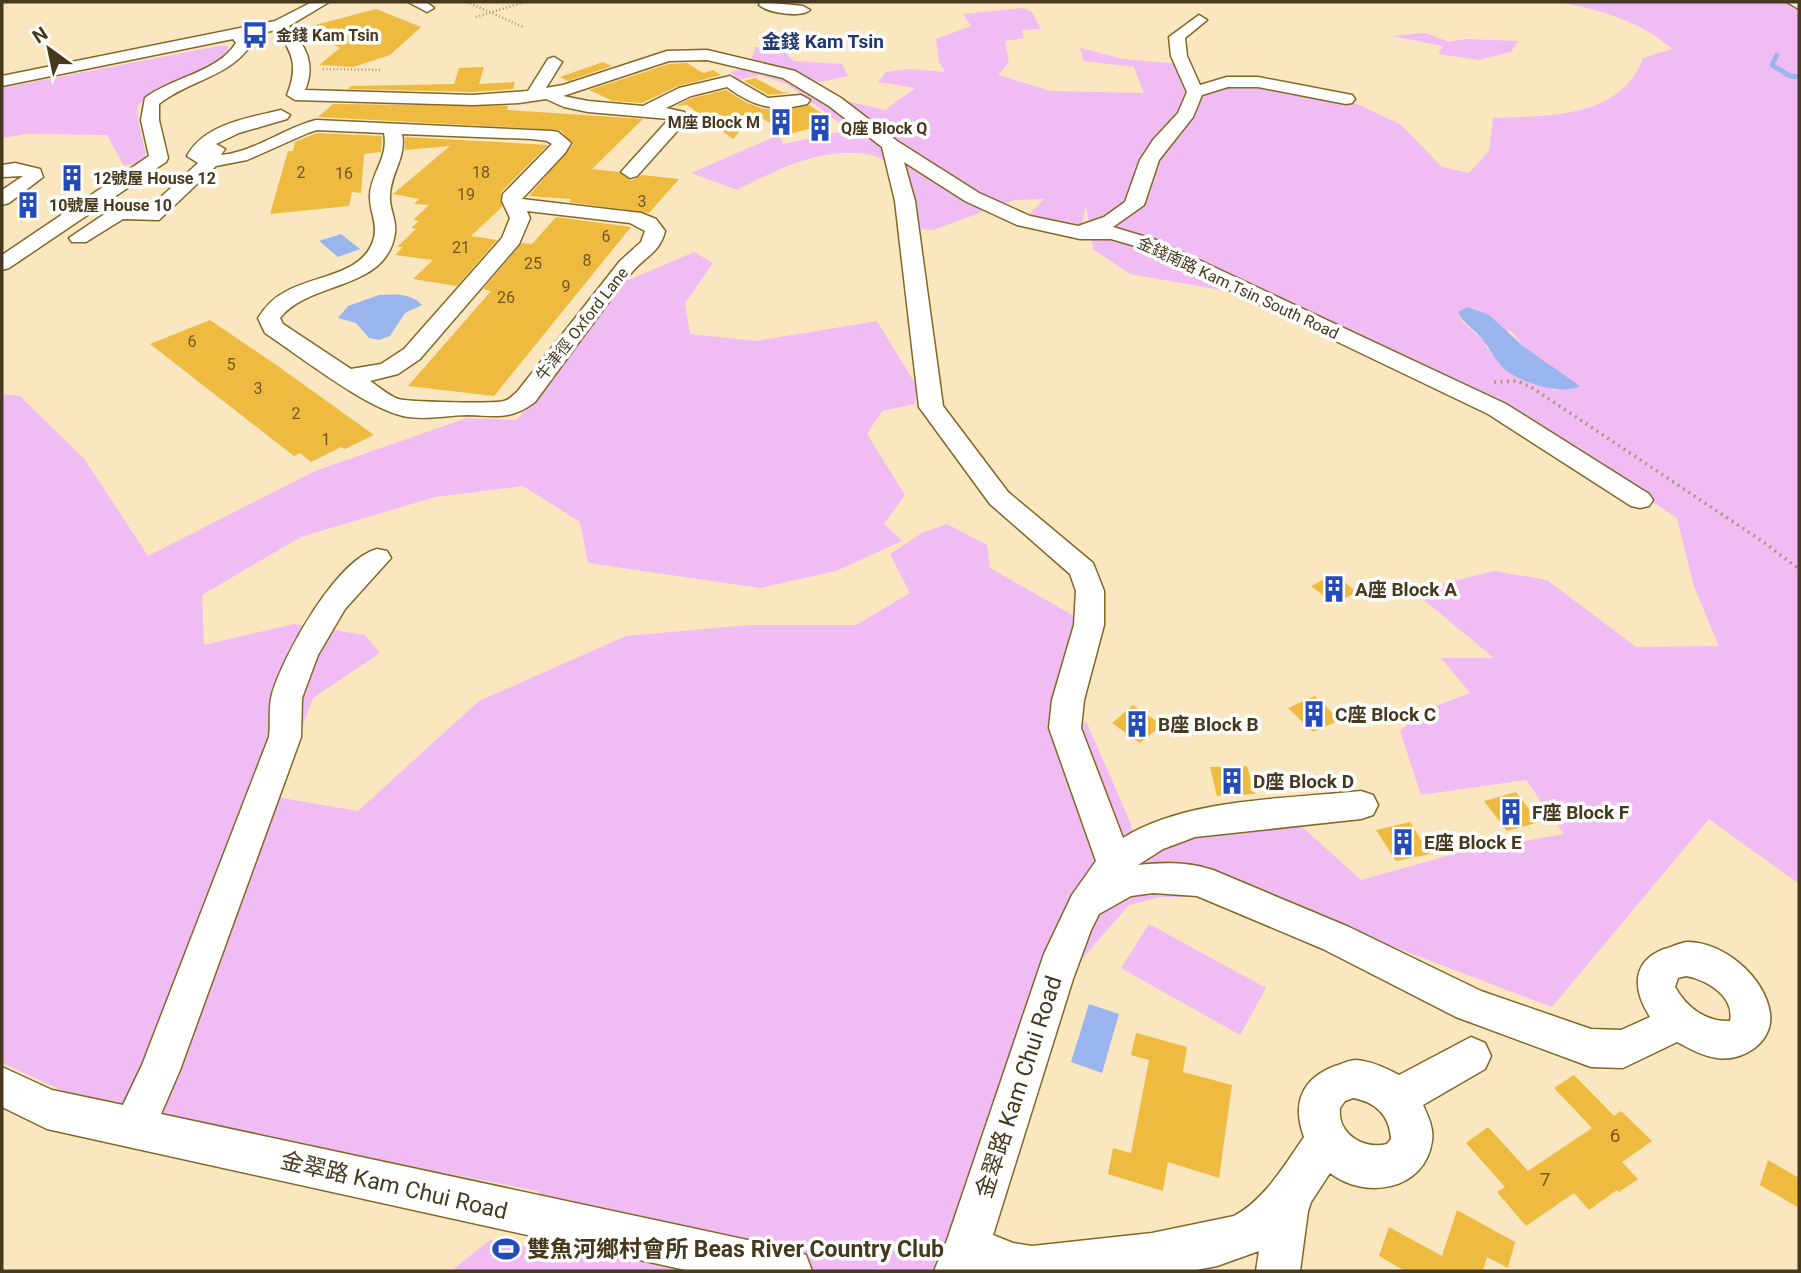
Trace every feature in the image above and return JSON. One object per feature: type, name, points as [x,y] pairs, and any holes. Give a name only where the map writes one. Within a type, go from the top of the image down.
[{"type":"street","points":[[2,81],[280,25],[322,2]]},
{"type":"street","points":[[769,2],[766,5],[803,10]]},
{"type":"street","points":[[1794,2],[1799,5]]},
{"type":"street","points":[[1080,233],[1111,221],[1134,205],[1138,183],[1150,159],[1166,136],[1189,115],[1195,92],[1179,56],[1177,37],[1199,20]]},
{"type":"street","points":[[280,25],[300,50],[304,68],[295,95],[281,115],[226,132],[196,152],[196,156],[213,159],[246,156],[287,133],[309,126],[390,127],[532,134],[552,136],[562,143],[513,194],[512,201],[520,218],[512,240],[412,354],[386,371],[347,376],[273,328],[270,318],[275,309],[289,298],[308,288],[358,271],[375,258],[387,229],[379,198],[394,154],[390,127]]},
{"type":"street","points":[[2,264],[159,158],[149,111],[151,102],[168,88],[219,66],[236,55],[244,43],[237,35]]},
{"type":"street","name":"金錢南路 Kam Tsin South Road","points":[[295,95],[473,100],[542,94],[594,81],[658,58],[707,55],[789,75],[835,102],[891,145],[972,197],[1024,220],[1080,233],[1112,233],[1149,244],[1510,417],[1640,500]]},
{"type":"street","points":[[554,62],[542,94],[557,101],[592,108],[649,110],[679,118],[630,172]]},
{"type":"street","points":[[649,110],[685,92],[730,81],[756,100],[777,106],[801,100]]},
{"type":"street","points":[[1195,92],[1227,82],[1258,82],[1346,99]]},
{"type":"street","points":[[891,145],[905,201],[931,407],[999,498],[1083,570],[1090,592],[1089,625],[1068,700],[1065,728],[1115,864]]},
{"type":"street","points":[[119,213],[153,214],[213,159]]},
{"type":"street","points":[[2,171],[26,170],[33,173],[34,177],[2,199]]},
{"type":"street","points":[[2,284],[119,213],[140,195]]},
{"type":"street","name":"牛津徑 Oxford Lane","points":[[347,376],[389,404],[410,410],[469,408],[482,411],[513,407],[526,397],[622,271],[648,248],[655,236],[649,223],[634,217],[515,204]]},
{"type":"street","points":[[134,1128],[160,1070],[285,737],[288,721],[287,696],[304,652],[335,601],[377,558]]},
{"type":"street","name":"金翠路 Kam Chui Road","points":[[981,1262],[1060,961],[1087,905],[1115,864],[1133,848],[1171,830],[1195,823],[1361,805]]},
{"type":"street","points":[[1087,905],[1119,885],[1131,881],[1153,878],[1200,881],[1336,938],[1470,1005],[1591,1048],[1623,1049],[1679,1022]]},
{"type":"street","points":[[1396,1098],[1471,1056]]},
{"type":"street","points":[[1340,1081],[1369,1081],[1396,1098],[1412,1126],[1412,1140],[1408,1154],[1398,1163],[1385,1168],[1370,1168],[1339,1154],[1327,1141],[1320,1127],[1318,1111],[1321,1098],[1328,1088],[1340,1081]]},
{"type":"street","name":"金翠路 Kam Chui Road","points":[[2,1086],[47,1109],[790,1271]]},
{"type":"street","points":[[981,1262],[1032,1268],[1191,1260],[1259,1227],[1275,1212],[1327,1141]]},
{"type":"street","points":[[1278,1271],[1286,1211],[1294,1187]]},
{"type":"path","points":[[467,2],[523,27]]},
{"type":"path","points":[[476,18],[525,2]]},
{"type":"path","points":[[315,69],[380,71]]},
{"type":"path","points":[[1465,394],[1506,379],[1531,387],[1762,541],[1799,569]]},
{"type":"shaded area","points":[[1557,2],[1799,2],[1799,884],[1709,819],[1552,1007],[1262,897],[1161,897],[1129,905],[1075,967],[982,1245],[965,1271],[451,1271],[490,1240],[572,1256],[538,1191],[96,1106],[2,1063],[2,394],[20,396],[85,460],[148,556],[315,471],[467,418],[517,420],[624,282],[694,252],[713,263],[685,303],[690,334],[756,341],[877,321],[916,385],[915,404],[882,411],[867,434],[905,495],[884,524],[902,541],[836,571],[760,588],[588,563],[580,522],[523,486],[435,497],[301,537],[202,595],[204,645],[294,624],[365,635],[380,653],[313,698],[276,797],[358,811],[479,701],[626,636],[749,625],[856,625],[910,593],[890,554],[922,533],[947,524],[987,545],[990,568],[1081,620],[1052,713],[1087,723],[1131,824],[1133,838],[1200,837],[1299,824],[1361,880],[1461,852],[1564,834],[1526,780],[1421,795],[1400,731],[1423,711],[1470,693],[1441,658],[1494,658],[1413,591],[1494,571],[1547,580],[1636,647],[1719,646],[1694,587],[1677,518],[1517,413],[1294,303],[1130,274],[1093,249],[1086,205],[1081,228],[1028,216],[1044,199],[1015,200],[933,230],[914,229],[897,168],[872,155],[836,153],[819,156],[785,167],[737,190],[691,173],[779,135],[783,144],[849,130],[787,84],[759,75],[738,80],[731,72],[747,63],[755,47],[779,47],[794,61],[842,64],[848,76],[814,83],[838,99],[885,110],[915,88],[878,82],[886,72],[909,69],[945,72],[939,62],[936,39],[971,26],[963,14],[1023,8],[1032,12],[1041,29],[1022,30],[1024,38],[1005,41],[1009,62],[998,75],[1051,91],[1144,93],[1134,67],[1084,61],[1080,48],[1123,59],[1183,64],[1196,92],[1245,82],[1346,99],[1400,124],[1442,167],[1469,173],[1489,151],[1493,118],[1558,114],[1600,103],[1618,93],[1632,78],[1643,58],[1672,49],[1633,24]],"holes":[[[1458,312],[1512,332],[1523,346],[1580,386],[1554,390],[1507,371],[1484,341],[1463,322]]]},
{"type":"shaded area","points":[[1426,33],[1449,42],[1465,39],[1518,41],[1511,52],[1479,60],[1438,54],[1443,46],[1391,36]]},
{"type":"shaded area","points":[[227,46],[229,55],[151,94],[137,106],[146,161],[124,166],[107,135],[26,134],[2,138],[2,88]]},
{"type":"shaded area","points":[[1149,924],[1266,988],[1240,1035],[1121,968]]},
{"type":"water","points":[[341,234],[360,249],[338,257],[319,241]]},
{"type":"water","points":[[379,295],[408,296],[422,305],[405,313],[390,336],[379,340],[369,338],[356,323],[338,318],[348,306]]},
{"type":"water","points":[[1467,307],[1489,315],[1523,346],[1580,386],[1564,390],[1543,387],[1507,371],[1480,336],[1460,316],[1458,312]]},
{"type":"water","points":[[1089,1004],[1119,1014],[1102,1073],[1071,1062]]},
{"type":"building","points":[[376,9],[421,27],[390,55],[353,67],[319,65],[340,48],[304,28]]},
{"type":"building","points":[[603,62],[612,66],[568,81],[560,77]]},
{"type":"building","points":[[687,63],[703,73],[713,70],[721,75],[678,86],[642,103],[613,101],[589,90],[669,64]]},
{"type":"building","points":[[484,67],[479,84],[515,82],[513,89],[473,92],[348,89],[351,86],[454,84],[459,68]]},
{"type":"building","points":[[755,78],[782,92],[791,93],[769,95],[744,81]]},
{"type":"building","points":[[726,90],[745,102],[764,109],[785,110],[809,105],[829,118],[821,120],[826,124],[790,134],[785,134],[764,119],[746,124],[733,139],[687,105],[676,106],[692,98]]},
{"type":"building","points":[[333,104],[508,106],[507,110],[643,119],[592,169],[619,172],[631,181],[642,175],[679,179],[649,213],[569,202],[571,199],[529,196],[573,144],[560,130],[318,117]]},
{"type":"building","points":[[317,133],[382,136],[381,152],[364,154],[361,193],[352,192],[349,206],[270,214],[288,151],[293,151],[295,142]]},
{"type":"building","points":[[405,137],[548,145],[501,192],[502,207],[471,236],[497,240],[457,286],[413,279],[433,260],[395,255],[403,247],[397,247],[416,229],[411,228],[419,221],[413,220],[429,205],[414,204],[419,199],[393,194],[450,146],[405,150]]},
{"type":"building","points":[[556,217],[631,227],[494,396],[408,386],[491,291],[483,289],[522,243],[532,244]]},
{"type":"building","points":[[210,320],[374,435],[311,462],[300,453],[294,456],[150,344]]},
{"type":"building","name":"A座 Block A","points":[[1334,574],[1357,592],[1334,604],[1311,586]]},
{"type":"building","name":"C座 Block C","points":[[1315,696],[1340,720],[1313,732],[1288,708]]},
{"type":"building","name":"B座 Block B","points":[[1133,705],[1162,725],[1140,743],[1112,723]]},
{"type":"building","name":"D座 Block D","points":[[1247,766],[1255,794],[1217,796],[1210,767]]},
{"type":"building","name":"F座 Block F","points":[[1516,792],[1539,822],[1507,831],[1484,801]]},
{"type":"building","name":"E座 Block E","points":[[1410,822],[1430,854],[1396,861],[1376,830]]},
{"type":"building","points":[[1136,1033],[1187,1047],[1183,1072],[1232,1085],[1219,1178],[1168,1162],[1163,1191],[1108,1174],[1113,1148],[1131,1153],[1149,1060],[1131,1055]]},
{"type":"building","points":[[1574,1075],[1614,1116],[1621,1111],[1652,1141],[1622,1162],[1638,1179],[1619,1192],[1617,1190],[1589,1210],[1574,1193],[1526,1226],[1497,1192],[1505,1187],[1466,1143],[1488,1127],[1528,1171],[1592,1128],[1554,1088]]},
{"type":"building","points":[[1768,1160],[1799,1178],[1799,1208],[1760,1185]]},
{"type":"building","points":[[1457,1210],[1515,1242],[1508,1268],[1487,1257],[1483,1271],[1405,1271],[1379,1256],[1389,1227],[1442,1256]]},
{"type":"waterway","points":[[1777,55],[1772,65],[1790,76],[1799,77]]},
{"type":"place","name":"金錢 Kam Tsin","points":[[255,35]]},
{"type":"place","name":"M座 Block M","points":[[781,122]]},
{"type":"place","name":"Q座 Block Q","points":[[820,128]]},
{"type":"place","name":"12號屋 House 12","points":[[72,178]]},
{"type":"place","name":"10號屋 House 10","points":[[28,205]]},
{"type":"place","name":"A座 Block A","points":[[1334,589]]},
{"type":"place","name":"C座 Block C","points":[[1314,714]]},
{"type":"place","name":"B座 Block B","points":[[1137,724]]},
{"type":"place","name":"D座 Block D","points":[[1232,781]]},
{"type":"place","name":"F座 Block F","points":[[1511,812]]},
{"type":"place","name":"E座 Block E","points":[[1403,842]]},
{"type":"place","name":"雙魚河鄉村會所 Beas River Country Club","points":[[506,1249]]},
{"type":"district","name":"金錢 Kam Tsin","points":[[823,41]]}]
